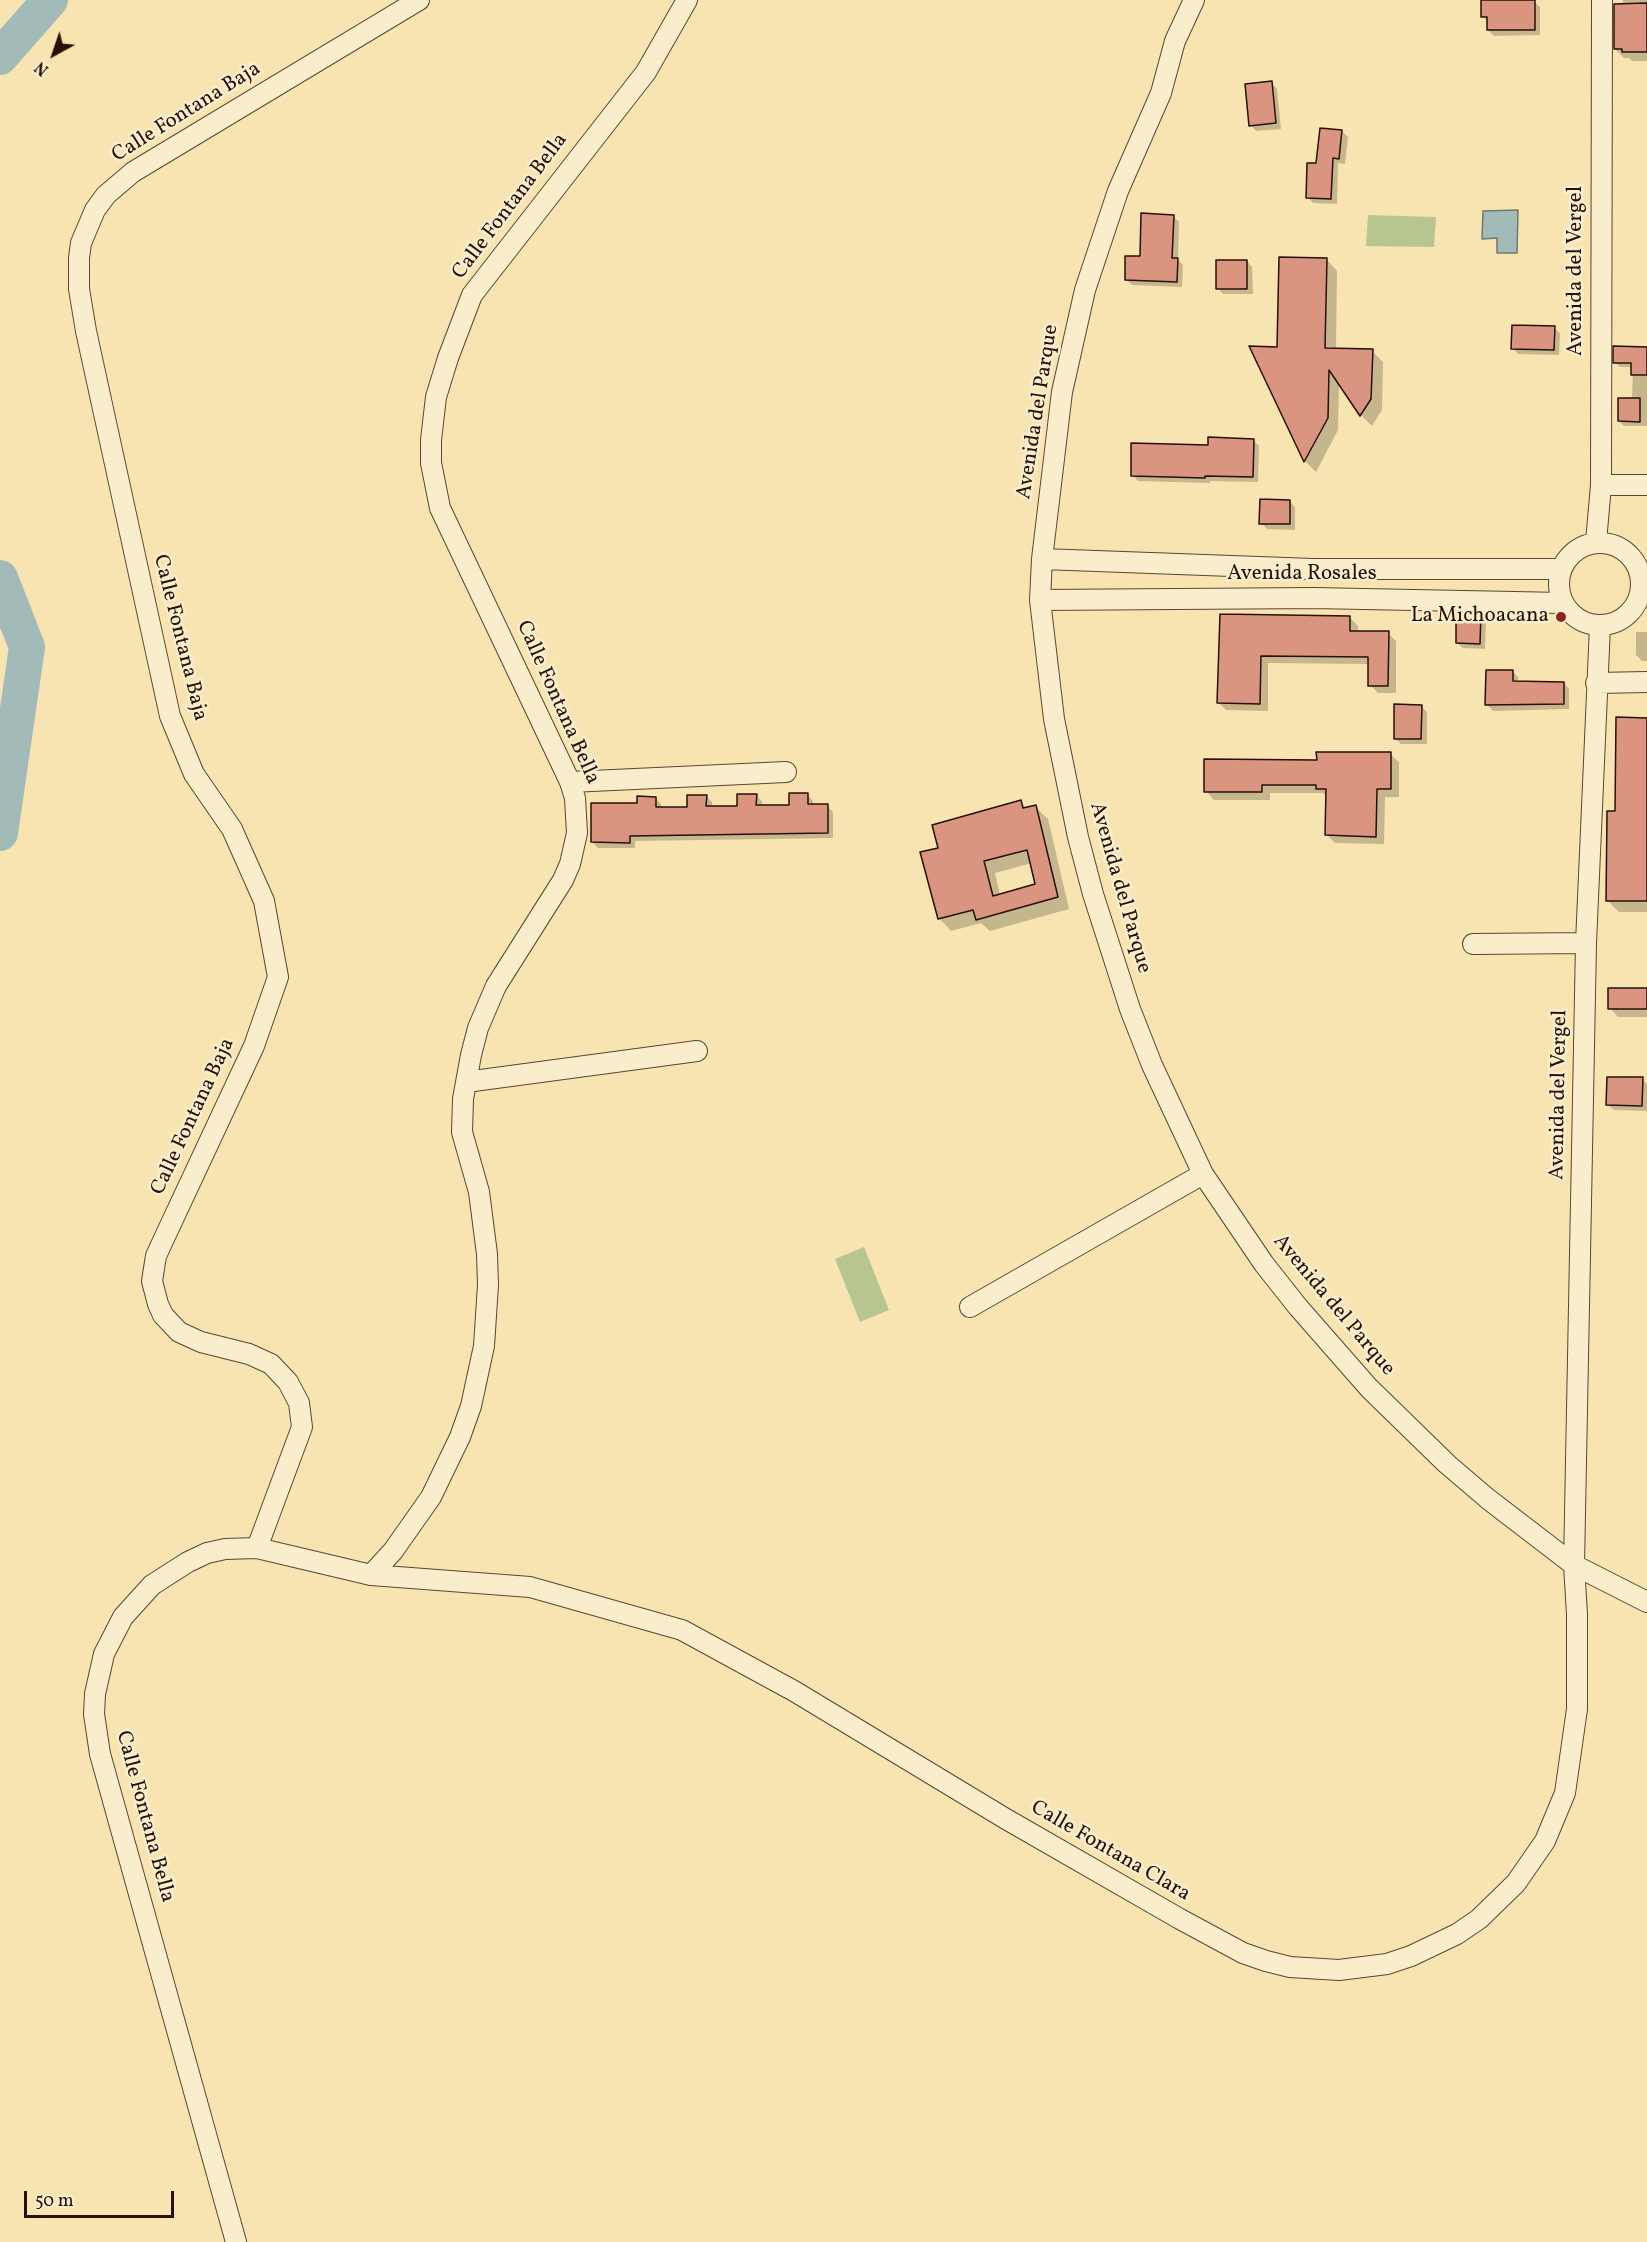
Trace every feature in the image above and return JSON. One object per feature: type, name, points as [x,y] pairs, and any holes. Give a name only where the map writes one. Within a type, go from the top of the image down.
[{"type":"street","name":"Calle Fontana Baja","points":[[257,1548],[302,1427],[299,1403],[288,1382],[266,1361],[249,1354],[201,1342],[179,1332],[163,1315],[152,1281],[156,1256],[255,1046],[278,977],[264,901],[232,829],[194,774],[170,716],[86,331],[79,289],[79,258],[81,243],[95,210],[106,195],[133,171],[419,0]]},
{"type":"street","name":"Calle Fontana Bella","points":[[236,2242],[100,1754],[94,1714],[95,1694],[104,1654],[118,1626],[137,1600],[160,1579],[188,1562],[225,1549],[257,1548],[371,1575],[393,1551],[431,1497],[460,1437],[478,1376],[487,1315],[488,1275],[479,1192],[462,1132],[461,1115],[466,1082],[478,1028],[496,986],[555,894],[570,864],[577,832],[577,815],[570,782],[440,508],[431,463],[432,417],[441,377],[472,296],[646,72],[687,0]]},
{"type":"street","name":"Avenida del Parque","points":[[1194,0],[1175,41],[1161,93],[1118,191],[1085,290],[1062,392],[1042,560],[1040,600],[1051,699],[1077,837],[1093,894],[1130,1009],[1203,1174],[1278,1281],[1325,1340],[1369,1388],[1423,1442],[1480,1492],[1574,1565],[1647,1602]]},
{"type":"street","name":"Avenida del Vergel","points":[[1596,542],[1601,485],[1602,0]]},
{"type":"street","points":[[1601,485],[1647,485]]},
{"type":"street","points":[[1596,542],[1610,543],[1623,549],[1633,558],[1645,584],[1633,610],[1623,619],[1610,625],[1600,626],[1583,622],[1571,614],[1563,603],[1558,586],[1561,569],[1567,559],[1575,550],[1596,542]]},
{"type":"street","name":"Avenida Rosales","points":[[1042,560],[1313,569],[1561,569]]},
{"type":"street","points":[[1313,569],[1314,598]]},
{"type":"street","name":"Avenida Rosales","points":[[1040,600],[1314,598],[1563,603]]},
{"type":"street","name":"Avenida del Vergel","points":[[1574,1565],[1587,943],[1600,626]]},
{"type":"street","points":[[1596,683],[1647,682]]},
{"type":"street","points":[[570,782],[786,772]]},
{"type":"street","points":[[1473,944],[1587,943]]},
{"type":"street","points":[[466,1082],[697,1051]]},
{"type":"street","points":[[970,1307],[1203,1174]]},
{"type":"street","name":"Calle Fontana Clara","points":[[371,1575],[530,1587],[682,1630],[794,1691],[1006,1819],[1243,1953],[1290,1967],[1339,1970],[1379,1965],[1411,1956],[1458,1934],[1479,1919],[1510,1889],[1532,1863],[1545,1841],[1565,1793],[1577,1709],[1578,1614],[1574,1565]]},
{"type":"green space","points":[[1368,215],[1436,217],[1434,247],[1366,246]]},
{"type":"green space","points":[[864,1247],[889,1310],[860,1322],[835,1259]]},
{"type":"water","points":[[1518,210],[1517,253],[1497,253],[1497,238],[1482,239],[1483,211]]},
{"type":"building","points":[[1481,0],[1535,0],[1535,30],[1487,30],[1487,17],[1481,17]]},
{"type":"building","points":[[1647,3],[1647,52],[1622,52],[1622,49],[1614,49],[1614,4]]},
{"type":"building","points":[[1272,81],[1276,123],[1249,126],[1245,84]]},
{"type":"building","points":[[1320,128],[1342,130],[1339,159],[1333,158],[1331,199],[1306,198],[1307,163],[1316,163]]},
{"type":"building","points":[[1141,213],[1174,215],[1172,258],[1178,258],[1177,282],[1125,280],[1125,256],[1140,256]]},
{"type":"building","points":[[1279,257],[1327,258],[1325,348],[1373,349],[1371,399],[1360,416],[1329,370],[1328,418],[1304,462],[1249,346],[1277,347]]},
{"type":"building","points":[[1216,260],[1247,260],[1247,289],[1216,289]]},
{"type":"building","points":[[1512,325],[1555,326],[1554,350],[1511,349]]},
{"type":"building","points":[[1613,346],[1647,347],[1647,375],[1631,375],[1631,363],[1613,363]]},
{"type":"building","points":[[1618,398],[1640,398],[1640,422],[1618,421]]},
{"type":"building","points":[[1208,437],[1254,439],[1253,477],[1131,476],[1131,443],[1208,445]]},
{"type":"building","points":[[1260,499],[1290,500],[1290,524],[1259,524]]},
{"type":"building","points":[[1456,613],[1481,613],[1480,644],[1456,643]]},
{"type":"building","points":[[1220,614],[1350,616],[1350,631],[1389,631],[1388,686],[1368,686],[1368,657],[1261,656],[1260,704],[1217,703]]},
{"type":"building","points":[[1486,670],[1513,670],[1513,681],[1564,682],[1564,704],[1485,705]]},
{"type":"building","points":[[1394,704],[1422,705],[1421,739],[1394,739]]},
{"type":"building","points":[[1616,717],[1647,718],[1647,901],[1606,901],[1607,811],[1615,811]]},
{"type":"building","points":[[1316,752],[1391,752],[1391,789],[1377,789],[1376,837],[1325,835],[1326,789],[1316,789],[1316,785],[1262,785],[1262,792],[1204,792],[1204,759],[1317,760]]},
{"type":"building","points":[[789,793],[808,793],[808,804],[828,804],[828,833],[630,836],[630,843],[591,842],[591,803],[637,803],[637,796],[656,797],[656,807],[687,807],[687,795],[707,795],[706,806],[737,806],[737,794],[757,794],[756,805],[789,805]]},
{"type":"building","points":[[1021,800],[1023,808],[1036,805],[1058,897],[976,920],[973,910],[938,919],[920,852],[938,848],[932,825]],"holes":[[[1027,850],[1035,884],[993,896],[984,861]]]},
{"type":"building","points":[[1608,988],[1647,988],[1647,1009],[1608,1009]]},
{"type":"building","points":[[1607,1077],[1643,1077],[1642,1106],[1606,1105]]},
{"type":"waterway","points":[[0,57],[50,0]]},
{"type":"waterway","points":[[0,578],[27,647],[0,833]]},
{"type":"place","name":"La Michoacana","points":[[1561,617]]}]
